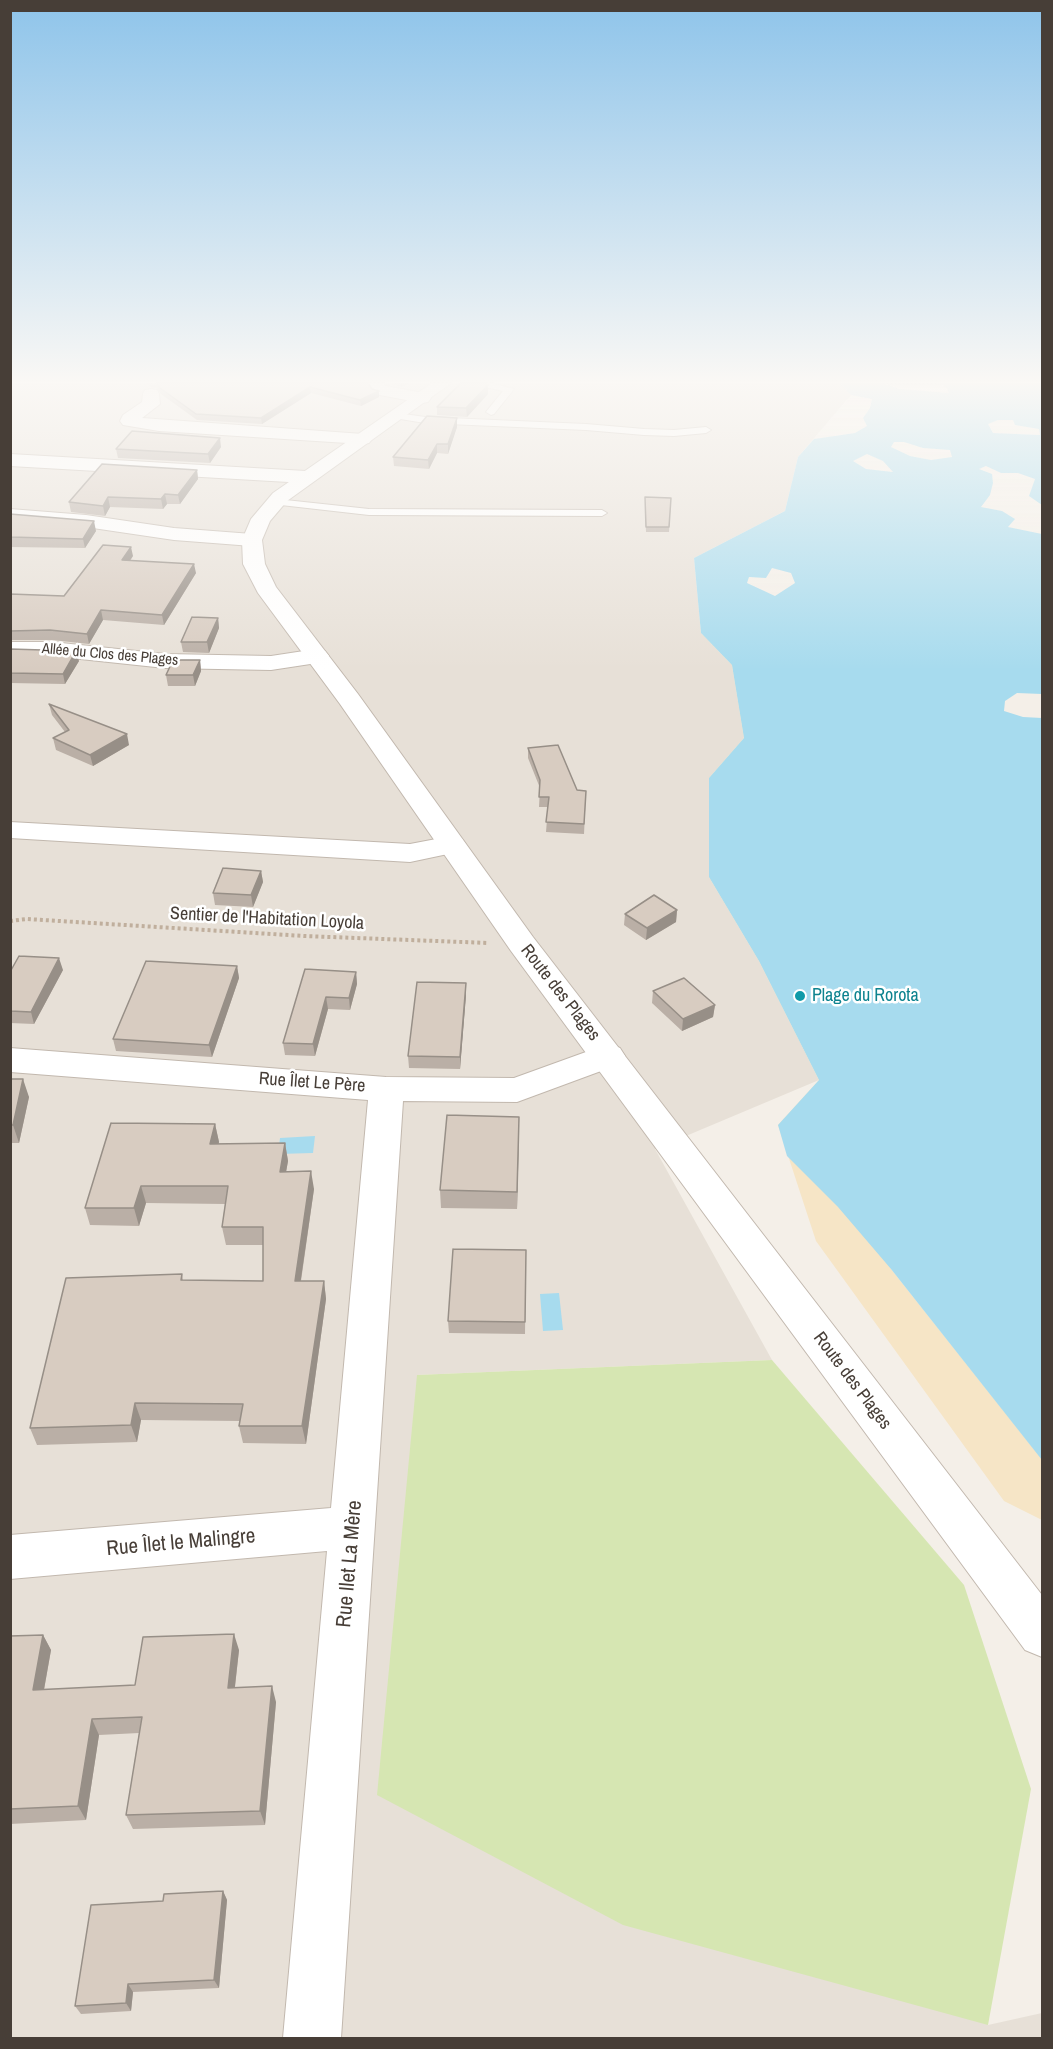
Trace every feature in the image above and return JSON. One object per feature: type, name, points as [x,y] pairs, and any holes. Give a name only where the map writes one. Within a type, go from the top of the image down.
[{"type":"street","points":[[10,515],[86,521],[174,534],[252,540],[261,519],[276,502],[304,479]]},
{"type":"street","name":"Route des Plages","points":[[252,540],[255,564],[266,588],[522,944],[1037,1626]]},
{"type":"street","name":"Allée du Clos des Plages","points":[[10,649],[52,649],[189,662],[271,663],[316,656]]},
{"type":"street","points":[[10,830],[410,853],[452,844]]},
{"type":"street","name":"Rue Îlet Le Père","points":[[10,1060],[386,1089],[517,1090],[608,1056]]},
{"type":"street","name":"Rue Ilet La Mère","points":[[312,2038],[386,1089]]},
{"type":"street","name":"Rue Îlet le Malingre","points":[[10,1557],[352,1528]]},
{"type":"lane","points":[[276,502],[369,512],[602,513]]},
{"type":"path","name":"Sentier de l'Habitation Loyola","points":[[10,921],[27,919],[304,936],[522,944]]},
{"type":"shaded area","points":[[11,479],[793,479],[785,511],[694,558],[701,633],[732,665],[744,738],[709,778],[709,877],[759,961],[819,1080],[655,1149],[772,1360],[417,1375],[988,2025],[1042,2013],[1042,2038],[11,2038]]},
{"type":"green space","points":[[772,1360],[964,1585],[1031,1789],[988,2025],[623,1925],[377,1795],[417,1375]]},
{"type":"sand","name":"Plage du Rorota","points":[[701,633],[732,654],[891,1269],[1042,1459],[1042,1520],[1004,1501],[816,1241],[778,1125],[819,1080],[759,961],[709,877],[709,778],[744,738],[732,665]]},
{"type":"water","points":[[793,479],[993,479],[990,495],[981,507],[1002,511],[1015,519],[1008,527],[1042,534],[1042,694],[1017,693],[1005,701],[1004,711],[1023,717],[1042,718],[1042,1460],[891,1269],[838,1207],[787,1156],[778,1125],[819,1080],[759,961],[709,877],[709,778],[744,738],[732,665],[701,633],[694,558],[785,511]],"holes":[[[772,568],[791,573],[795,583],[775,596],[747,583],[749,577],[766,578]]]},
{"type":"water","points":[[1035,479],[1042,479],[1042,505],[1029,496]]},
{"type":"water","points":[[315,1136],[313,1153],[278,1154],[280,1138]]},
{"type":"water","points":[[559,1293],[563,1330],[543,1331],[540,1294]]},
{"type":"building","points":[[89,479],[190,479],[178,495],[165,494],[161,499],[108,497],[103,506],[69,502]]},
{"type":"building","points":[[645,497],[671,498],[669,527],[646,527]]},
{"type":"building","points":[[10,514],[94,521],[83,539],[10,537]]},
{"type":"building","points":[[103,545],[131,547],[122,560],[194,564],[162,615],[101,610],[87,634],[50,630],[10,631],[10,594],[64,596]]},
{"type":"building","points":[[192,617],[218,618],[207,642],[181,642]]},
{"type":"building","points":[[10,649],[76,651],[63,674],[10,673]]},
{"type":"building","points":[[173,660],[200,660],[193,675],[166,675]]},
{"type":"building","points":[[49,704],[127,734],[90,755],[53,738],[69,730]]},
{"type":"building","points":[[558,745],[577,790],[586,791],[584,824],[546,822],[549,797],[539,797],[540,780],[528,748]]},
{"type":"building","points":[[223,868],[261,871],[251,895],[213,893]]},
{"type":"building","points":[[654,895],[677,910],[647,928],[625,914]]},
{"type":"building","points":[[19,956],[59,958],[31,1012],[10,1011],[10,972]]},
{"type":"building","points":[[146,961],[237,966],[209,1045],[113,1039]]},
{"type":"building","points":[[305,969],[356,972],[349,998],[326,997],[313,1044],[283,1043]]},
{"type":"building","points":[[684,978],[715,1005],[683,1019],[653,991]]},
{"type":"building","points":[[417,982],[466,983],[460,1057],[408,1056]]},
{"type":"building","points":[[10,1079],[23,1079],[13,1125],[10,1125]]},
{"type":"building","points":[[447,1115],[519,1117],[517,1192],[440,1190]]},
{"type":"building","points":[[111,1123],[215,1124],[210,1144],[285,1143],[280,1172],[311,1171],[295,1281],[324,1281],[302,1426],[239,1426],[243,1404],[135,1403],[131,1425],[30,1428],[66,1278],[182,1274],[181,1280],[263,1281],[263,1227],[222,1227],[228,1186],[141,1186],[134,1208],[85,1208]]},
{"type":"building","points":[[453,1249],[526,1250],[525,1322],[448,1321]]},
{"type":"building","points":[[234,1634],[228,1688],[272,1686],[260,1811],[126,1815],[142,1717],[92,1719],[78,1806],[10,1809],[10,1636],[43,1635],[33,1690],[135,1685],[143,1637]]},
{"type":"building","points":[[223,1891],[214,1980],[128,1984],[126,2003],[75,2006],[91,1905],[163,1901],[164,1894]]},
{"type":"place","name":"Plage du Rorota","points":[[800,996]]}]
